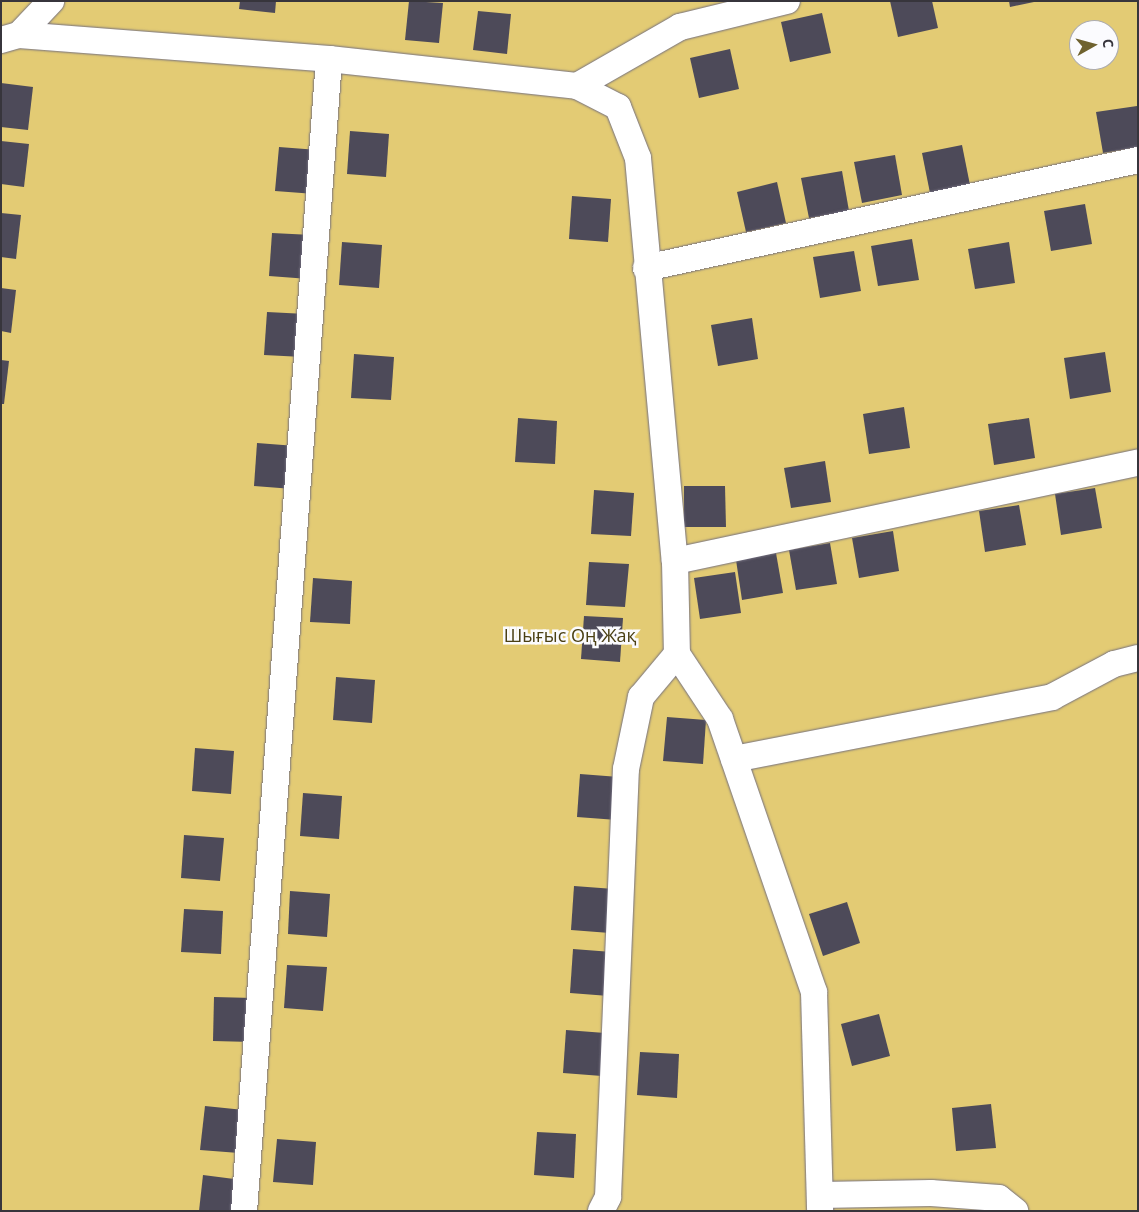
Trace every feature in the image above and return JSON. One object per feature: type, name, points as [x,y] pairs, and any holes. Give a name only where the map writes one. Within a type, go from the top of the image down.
[{"type":"lane","points":[[10,37],[51,1]]},
{"type":"lane","points":[[577,86],[680,27],[787,1]]},
{"type":"lane","points":[[10,37],[329,59],[577,86],[618,107],[638,158],[646,268],[675,561],[677,654],[720,719],[814,992],[820,1203],[931,1193],[999,1198],[1015,1211]]},
{"type":"lane","points":[[244,1211],[329,59]]},
{"type":"lane","points":[[646,268],[1138,160]]},
{"type":"lane","points":[[675,561],[1138,463]]},
{"type":"lane","points":[[601,1211],[608,1198],[626,769],[641,697],[677,654]]},
{"type":"lane","points":[[734,759],[1052,697],[1114,664],[1138,658]]},
{"type":"green space","name":"Шығыс Оң Жақ","points":[[1,1],[1138,1],[1138,1211],[1,1211]]},
{"type":"building","points":[[240,1],[276,1],[275,13],[239,9]]},
{"type":"building","points":[[409,1],[443,3],[439,43],[405,40]]},
{"type":"building","points":[[890,1],[932,1],[938,28],[898,37]]},
{"type":"building","points":[[1009,1],[1034,1],[1034,2],[1010,7]]},
{"type":"building","points":[[478,11],[511,14],[507,54],[473,50]]},
{"type":"building","points":[[822,13],[831,53],[790,62],[781,22]]},
{"type":"building","points":[[730,49],[739,89],[699,98],[690,58]]},
{"type":"building","points":[[1,83],[33,87],[28,130],[1,127]]},
{"type":"building","points":[[1137,106],[1138,147],[1103,153],[1096,112]]},
{"type":"building","points":[[350,131],[389,134],[386,177],[347,174]]},
{"type":"building","points":[[1,141],[29,144],[24,187],[1,184]]},
{"type":"building","points":[[962,145],[970,185],[930,193],[922,153]]},
{"type":"building","points":[[279,147],[318,150],[315,194],[275,191]]},
{"type":"building","points":[[895,155],[902,195],[862,203],[854,162]]},
{"type":"building","points":[[842,171],[849,211],[809,218],[801,178]]},
{"type":"building","points":[[777,182],[786,223],[746,232],[737,192]]},
{"type":"building","points":[[572,196],[611,199],[608,242],[569,239]]},
{"type":"building","points":[[1085,204],[1092,244],[1051,251],[1044,211]]},
{"type":"building","points":[[1,213],[21,215],[16,259],[1,257]]},
{"type":"building","points":[[272,233],[312,235],[309,279],[269,276]]},
{"type":"building","points":[[912,239],[919,280],[878,286],[871,246]]},
{"type":"building","points":[[342,242],[382,245],[379,288],[339,285]]},
{"type":"building","points":[[1009,242],[1015,283],[975,289],[968,249]]},
{"type":"building","points":[[854,251],[861,291],[820,298],[813,257]]},
{"type":"building","points":[[1,288],[16,290],[11,333],[1,331]]},
{"type":"building","points":[[267,312],[306,314],[303,357],[264,355]]},
{"type":"building","points":[[752,318],[758,359],[718,366],[711,325]]},
{"type":"building","points":[[1105,352],[1111,392],[1070,399],[1064,358]]},
{"type":"building","points":[[354,354],[394,357],[391,400],[351,398]]},
{"type":"building","points":[[1,360],[9,361],[4,404],[1,404]]},
{"type":"building","points":[[904,407],[910,448],[869,454],[863,414]]},
{"type":"building","points":[[518,418],[557,421],[555,464],[515,462]]},
{"type":"building","points":[[1029,418],[1035,458],[994,465],[988,424]]},
{"type":"building","points":[[257,443],[296,446],[293,489],[254,486]]},
{"type":"building","points":[[825,461],[831,502],[791,508],[784,468]]},
{"type":"building","points":[[684,486],[725,486],[726,527],[684,527]]},
{"type":"building","points":[[1095,488],[1102,528],[1061,535],[1055,494]]},
{"type":"building","points":[[594,490],[634,493],[631,536],[591,534]]},
{"type":"building","points":[[1019,505],[1026,545],[985,552],[979,511]]},
{"type":"building","points":[[893,531],[899,571],[859,578],[852,538]]},
{"type":"building","points":[[830,543],[837,584],[796,590],[789,550]]},
{"type":"building","points":[[776,553],[783,593],[742,600],[736,560]]},
{"type":"building","points":[[589,562],[629,564],[625,607],[586,605]]},
{"type":"building","points":[[735,572],[741,613],[700,619],[694,578]]},
{"type":"building","points":[[313,578],[352,581],[350,624],[310,622]]},
{"type":"building","points":[[584,616],[623,618],[620,662],[581,659]]},
{"type":"building","points":[[336,677],[375,680],[372,723],[333,720]]},
{"type":"building","points":[[667,717],[706,720],[703,764],[663,761]]},
{"type":"building","points":[[195,748],[234,751],[231,794],[192,791]]},
{"type":"building","points":[[580,774],[619,777],[617,820],[577,817]]},
{"type":"building","points":[[303,793],[342,796],[339,839],[300,836]]},
{"type":"building","points":[[184,835],[224,838],[220,881],[181,878]]},
{"type":"building","points":[[574,886],[614,889],[610,933],[571,930]]},
{"type":"building","points":[[290,891],[330,894],[327,937],[288,934]]},
{"type":"building","points":[[847,902],[860,943],[823,956],[809,914]]},
{"type":"building","points":[[184,909],[223,911],[221,954],[181,952]]},
{"type":"building","points":[[573,949],[612,952],[609,996],[570,993]]},
{"type":"building","points":[[287,965],[327,967],[323,1011],[284,1008]]},
{"type":"building","points":[[214,997],[253,998],[252,1042],[213,1041]]},
{"type":"building","points":[[879,1014],[890,1056],[852,1066],[841,1024]]},
{"type":"building","points":[[566,1030],[605,1033],[602,1076],[563,1073]]},
{"type":"building","points":[[640,1052],[679,1054],[677,1098],[637,1095]]},
{"type":"building","points":[[991,1104],[996,1148],[956,1151],[952,1108]]},
{"type":"building","points":[[205,1106],[244,1110],[239,1153],[200,1150]]},
{"type":"building","points":[[537,1132],[576,1134],[574,1178],[534,1175]]},
{"type":"building","points":[[277,1139],[316,1142],[313,1185],[273,1182]]},
{"type":"building","points":[[203,1175],[242,1180],[238,1211],[199,1211]]}]
